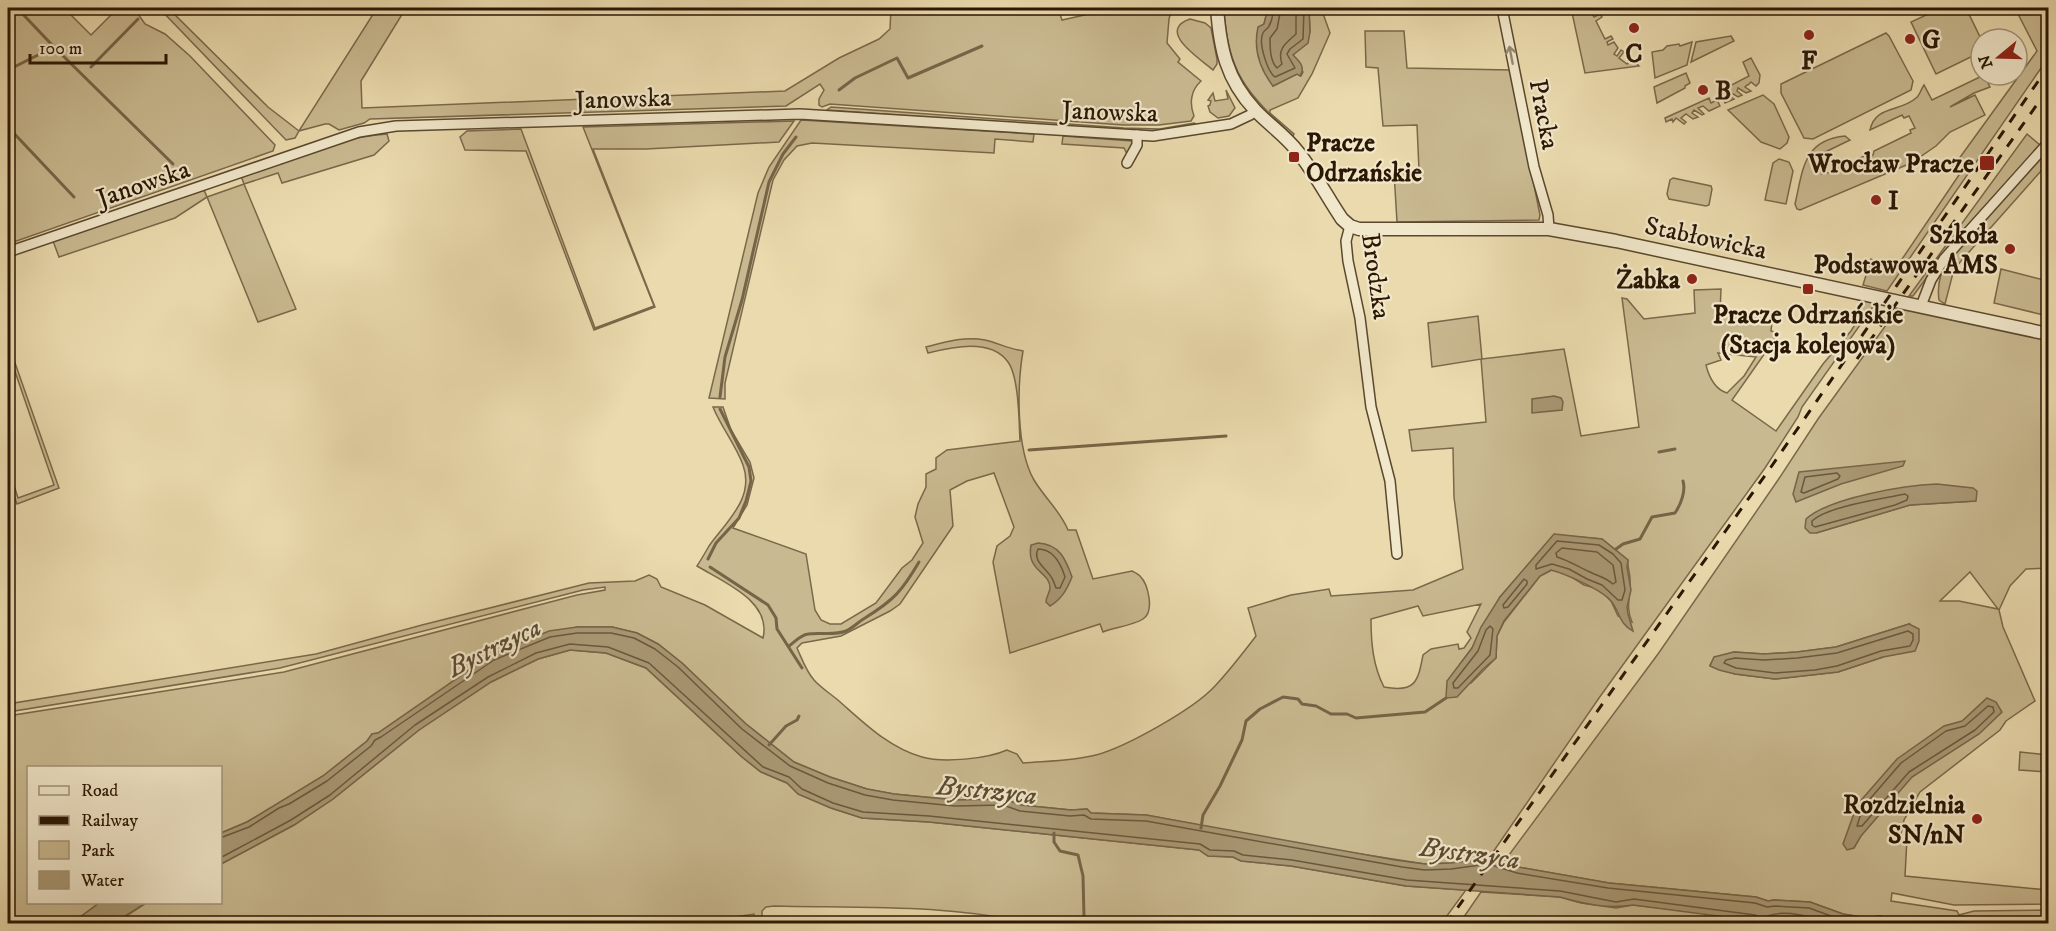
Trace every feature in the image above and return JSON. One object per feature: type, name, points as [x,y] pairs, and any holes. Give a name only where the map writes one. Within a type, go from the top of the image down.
[{"type":"street","name":"Brodzka","points":[[1217,8],[1220,41],[1225,60],[1241,93],[1255,110],[1298,151],[1342,219],[1350,226],[1346,241],[1348,261],[1364,340],[1371,407],[1390,481],[1396,554]]},
{"type":"street","name":"Pracka","points":[[1502,8],[1534,167],[1542,201],[1548,215],[1549,228]]},
{"type":"street","name":"Janowska","points":[[8,252],[359,132],[396,126],[800,114],[1154,136],[1231,124],[1255,110]]},
{"type":"street","points":[[1127,163],[1137,145],[1137,135]]},
{"type":"street","points":[[1921,306],[1944,260],[2049,143]]},
{"type":"street","name":"Stabłowicka","points":[[1350,226],[1371,230],[1549,228],[2049,334]]},
{"type":"green space","points":[[8,8],[64,8],[91,35],[115,11],[136,11],[145,24],[165,34],[190,56],[275,145],[273,151],[8,244]]},
{"type":"green space","points":[[159,8],[168,8],[268,107],[299,131],[295,138],[286,140]]},
{"type":"green space","points":[[377,8],[406,8],[361,81],[362,108],[785,91],[839,58],[879,39],[890,29],[891,8],[1058,8],[1062,20],[1098,12],[1097,8],[1171,8],[1167,43],[1180,59],[1178,62],[1201,81],[1192,97],[1194,116],[1191,121],[1159,125],[1123,125],[830,104],[822,107],[819,105],[819,99],[824,90],[820,84],[786,106],[370,119],[339,130],[325,124],[299,131]]},
{"type":"green space","points":[[1224,8],[1268,8],[1264,24],[1273,86],[1297,74],[1301,76],[1303,72],[1293,55],[1310,32],[1309,8],[1321,8],[1330,33],[1312,74],[1298,98],[1270,110],[1270,113],[1294,134],[1293,136],[1263,107],[1242,80],[1230,49]]},
{"type":"green space","points":[[1571,8],[1589,8],[1594,17],[1600,14],[1602,17],[1596,21],[1605,39],[1611,36],[1613,39],[1607,42],[1608,45],[1614,42],[1618,48],[1614,54],[1617,56],[1621,50],[1624,52],[1619,58],[1627,64],[1632,59],[1639,66],[1585,73]]},
{"type":"green space","points":[[1941,8],[1966,8],[1975,27],[1969,27],[1969,58],[1936,74],[1911,22]]},
{"type":"green space","points":[[2015,8],[2048,8],[2048,58],[2029,85],[2029,62],[2037,51],[2029,35],[2029,27],[2025,27]]},
{"type":"green space","points":[[1190,19],[1205,23],[1211,28],[1217,59],[1213,70],[1192,53],[1179,38],[1177,31],[1180,24]]},
{"type":"green space","points":[[1365,31],[1404,31],[1407,68],[1511,70],[1540,215],[1539,220],[1397,222],[1394,172],[1419,170],[1417,125],[1383,126],[1378,68],[1366,67]]},
{"type":"green space","points":[[1886,33],[1913,81],[1911,90],[1813,139],[1804,138],[1781,93],[1781,84]]},
{"type":"green space","points":[[1731,36],[1734,41],[1691,62],[1696,42]]},
{"type":"green space","points":[[1692,42],[1687,65],[1655,78],[1652,52],[1663,50],[1667,46],[1679,44],[1680,46]]},
{"type":"green space","points":[[1751,58],[1760,75],[1759,83],[1756,86],[1751,82],[1747,85],[1745,87],[1751,91],[1746,93],[1738,88],[1737,91],[1742,95],[1738,97],[1730,92],[1728,95],[1734,99],[1725,103],[1720,91],[1749,76],[1743,62]]},
{"type":"green space","points":[[1686,73],[1690,83],[1657,103],[1654,87]]},
{"type":"green space","points":[[1969,82],[1969,87],[1990,87],[1950,107],[1975,95],[1985,115],[1950,132],[1936,146],[1911,163],[1800,210],[1797,209],[1795,204],[1803,169],[1813,150],[1831,139],[1845,136],[1850,140],[1819,155],[1820,158],[1815,161],[1822,174],[1864,156],[1868,158],[1873,155],[1874,151],[1911,133],[1910,130],[1915,128],[1909,116],[1904,118],[1902,115],[1870,130],[1877,116],[1910,102],[1917,97],[1924,85],[1932,100]]},
{"type":"green space","points":[[2011,87],[2028,87],[1887,291],[1863,285],[1871,259],[1890,269],[1896,268],[1959,175],[1953,167]]},
{"type":"green space","points":[[1226,90],[1235,108],[1229,116],[1218,118],[1210,112],[1208,106],[1211,101],[1208,100],[1213,93],[1215,101],[1228,99]]},
{"type":"green space","points":[[1763,95],[1774,104],[1789,137],[1787,143],[1780,149],[1761,142],[1728,110]]},
{"type":"green space","points":[[1709,98],[1711,103],[1717,100],[1720,106],[1709,111],[1703,106],[1698,108],[1704,114],[1694,110],[1692,113],[1698,117],[1693,119],[1686,114],[1681,118],[1686,122],[1684,124],[1676,118],[1673,122],[1672,119],[1666,122],[1665,118]]},
{"type":"green space","points":[[831,107],[1124,128],[1160,129],[1196,124],[1160,131],[1123,131],[827,110]]},
{"type":"green space","points":[[801,120],[1034,134],[1033,142],[995,139],[994,153],[812,143],[797,146],[784,160],[773,180],[725,383],[725,399],[709,398],[758,193],[769,167]]},
{"type":"green space","points":[[794,121],[779,142],[646,149],[593,149],[655,307],[594,330],[526,151],[465,150],[460,137],[467,131],[521,129],[595,328],[654,306],[583,127]]},
{"type":"green space","points":[[387,134],[389,141],[374,155],[282,183],[278,173],[244,184],[241,176],[313,150],[368,136]]},
{"type":"green space","points":[[2027,134],[2040,145],[1936,265],[1913,296],[1909,296]]},
{"type":"green space","points":[[1063,136],[1132,141],[1133,147],[1128,156],[1124,148],[1062,144]]},
{"type":"green space","points":[[2048,148],[2048,163],[1954,269],[1945,304],[1939,300],[1940,280],[1947,261]]},
{"type":"green space","points":[[1779,159],[1789,162],[1793,171],[1786,204],[1765,200],[1773,163]]},
{"type":"green space","points":[[1673,178],[1711,186],[1709,205],[1669,199],[1667,194],[1670,180]]},
{"type":"green space","points":[[244,184],[296,309],[258,322],[207,197]]},
{"type":"green space","points":[[204,190],[207,197],[175,218],[59,257],[53,241]]},
{"type":"green space","points":[[2001,269],[2048,281],[2048,316],[1994,303]]},
{"type":"green space","points":[[1721,289],[1720,313],[1773,312],[1771,331],[1779,333],[1732,400],[1776,431],[1823,364],[1851,331],[1858,320],[1863,298],[1877,301],[1802,407],[1765,468],[1599,698],[1489,858],[1425,864],[1303,845],[1146,815],[1091,813],[1087,809],[1071,810],[1021,805],[1004,799],[955,800],[867,789],[794,762],[746,724],[682,663],[658,644],[637,633],[612,627],[577,627],[491,655],[378,733],[372,734],[367,741],[323,776],[247,822],[222,833],[222,766],[27,766],[27,904],[98,904],[72,923],[8,923],[8,716],[284,672],[577,595],[605,590],[605,587],[583,590],[280,668],[8,712],[8,704],[316,654],[589,583],[635,581],[649,575],[657,579],[661,587],[705,605],[763,638],[764,625],[753,603],[732,586],[697,566],[737,509],[745,488],[746,477],[743,465],[713,407],[723,407],[731,430],[750,462],[754,478],[747,505],[733,528],[806,554],[815,610],[821,620],[830,624],[841,624],[876,603],[902,568],[912,560],[923,543],[915,517],[926,487],[926,474],[936,469],[936,458],[947,450],[1020,441],[1018,400],[1014,378],[1012,369],[1001,354],[982,347],[971,346],[928,353],[926,347],[955,340],[978,339],[1023,351],[1019,399],[1021,435],[1028,467],[1034,480],[1068,530],[1076,530],[1093,579],[1132,571],[1140,576],[1146,585],[1149,598],[1147,615],[1134,623],[1103,632],[1100,624],[1010,653],[993,562],[997,546],[1010,536],[1014,527],[994,473],[967,481],[950,490],[953,526],[900,604],[841,636],[802,643],[797,648],[806,669],[817,683],[877,733],[910,753],[931,759],[953,760],[988,756],[1007,750],[1017,754],[1023,763],[1069,760],[1096,755],[1124,744],[1176,716],[1205,695],[1226,674],[1256,636],[1248,608],[1291,595],[1329,589],[1331,596],[1413,590],[1463,569],[1454,497],[1453,448],[1412,451],[1409,430],[1486,422],[1481,359],[1432,367],[1428,323],[1478,316],[1482,359],[1564,349],[1581,436],[1639,427],[1622,298],[1627,299],[1644,319],[1695,313],[1694,290]],"holes":[[[1718,353],[1756,357],[1744,376],[1727,393],[1713,382],[1706,365],[1721,360]],[[1554,535],[1602,539],[1628,560],[1629,611],[1632,622],[1618,616],[1611,601],[1599,589],[1584,585],[1567,574],[1552,570],[1540,576],[1504,622],[1497,636],[1496,658],[1471,683],[1460,664],[1472,648],[1500,597]],[[1481,604],[1467,632],[1471,638],[1464,648],[1459,649],[1458,644],[1431,649],[1423,655],[1417,679],[1409,687],[1384,687],[1373,654],[1371,619],[1418,606],[1423,616]]]},
{"type":"green space","points":[[1899,307],[2048,338],[2048,568],[2026,569],[2010,586],[1999,610],[2003,627],[2035,701],[2006,721],[2000,730],[1920,792],[1904,820],[1900,838],[1907,839],[1905,876],[2048,890],[2048,904],[1954,905],[1892,893],[1891,901],[1957,911],[1959,915],[1974,911],[2048,910],[2048,923],[1948,924],[1905,917],[1867,918],[1843,914],[1810,902],[1768,901],[1756,897],[1609,883],[1503,863],[1658,654],[1818,419]],"holes":[[[1898,490],[1976,501],[1910,505],[1816,533],[1874,493]],[[1970,572],[1998,609],[1959,601],[1940,601]],[[1909,624],[1883,657],[1838,672],[1775,679],[1735,674],[1710,665],[1714,658],[1734,652],[1764,654],[1836,647]]]},
{"type":"green space","points":[[8,343],[59,488],[17,504],[8,480],[8,466],[18,498],[54,485],[8,351]]},
{"type":"green space","points":[[570,650],[606,653],[646,668],[761,772],[787,783],[799,794],[862,818],[929,822],[1199,850],[1208,856],[1233,857],[1241,861],[1291,866],[1406,886],[1466,890],[1441,924],[1032,924],[937,910],[774,906],[766,907],[762,911],[762,924],[754,923],[754,914],[688,924],[114,924],[144,904],[222,904],[222,863],[294,825],[333,799],[419,730],[491,682],[538,659]]},
{"type":"green space","points":[[2020,752],[2048,755],[2048,772],[2019,770]]},
{"type":"green space","points":[[1481,892],[1560,897],[1581,903],[1616,908],[1633,905],[1705,913],[1704,924],[1459,924]]},
{"type":"water","points":[[1268,8],[1309,8],[1308,43],[1293,55],[1301,64],[1302,73],[1300,76],[1297,74],[1273,86],[1261,66],[1256,43],[1258,27],[1264,24]]},
{"type":"water","points":[[1554,396],[1561,398],[1562,410],[1532,413],[1532,399]]},
{"type":"water","points":[[1905,461],[1903,466],[1841,484],[1796,502],[1793,494],[1799,472]]},
{"type":"water","points":[[1937,484],[1973,488],[1977,491],[1976,501],[1910,505],[1816,533],[1810,533],[1805,528],[1806,519],[1849,499],[1888,490]]},
{"type":"water","points":[[1554,534],[1602,539],[1628,560],[1631,590],[1627,607],[1633,631],[1625,625],[1611,601],[1600,592],[1551,570],[1540,576],[1504,621],[1497,636],[1496,658],[1457,697],[1446,698],[1447,681],[1472,648],[1481,627],[1500,597]]},
{"type":"water","points":[[1038,543],[1052,546],[1061,554],[1072,577],[1064,593],[1050,606],[1046,602],[1050,590],[1049,582],[1035,566],[1030,554],[1031,545]]},
{"type":"water","points":[[1909,624],[1919,629],[1919,641],[1915,651],[1883,657],[1838,672],[1775,679],[1735,674],[1710,666],[1714,657],[1734,652],[1764,654],[1836,647]]},
{"type":"water","points":[[577,627],[612,627],[637,633],[658,644],[682,663],[746,724],[794,762],[867,789],[955,800],[1004,799],[1021,805],[1071,810],[1087,809],[1091,813],[1146,815],[1395,860],[1425,864],[1489,858],[1518,867],[1609,883],[1756,897],[1768,901],[1810,902],[1843,914],[1867,918],[1905,917],[1948,923],[1772,923],[1633,905],[1596,905],[1560,897],[1406,886],[1291,866],[1241,861],[1233,857],[1208,856],[1199,850],[929,822],[862,818],[798,794],[787,783],[761,772],[646,668],[606,653],[570,650],[538,659],[491,682],[419,730],[333,799],[294,825],[222,863],[222,833],[247,822],[323,776],[367,741],[372,734],[378,733],[491,655],[549,631]]},
{"type":"water","points":[[1987,698],[1996,702],[2002,712],[1979,734],[1912,777],[1861,836],[1854,848],[1847,850],[1843,844],[1857,805],[1897,759],[1944,726],[1962,721]]},
{"type":"water","points":[[98,904],[144,904],[114,923],[72,923]]},
{"type":"waterway","points":[[17,8],[173,164]]},
{"type":"waterway","points":[[91,67],[138,19]]},
{"type":"waterway","points":[[839,90],[855,78],[897,58],[908,78],[982,46]]},
{"type":"waterway","points":[[8,70],[54,47]]},
{"type":"waterway","points":[[8,127],[74,197]]},
{"type":"waterway","points":[[720,397],[725,357],[742,300],[769,182],[783,154],[796,137]]},
{"type":"waterway","points":[[708,559],[716,543],[739,518],[751,481],[749,467],[720,409]]},
{"type":"waterway","points":[[1029,450],[1226,436]]},
{"type":"waterway","points":[[1659,452],[1675,449]]},
{"type":"waterway","points":[[1616,549],[1623,544],[1640,539],[1652,517],[1675,513],[1682,497],[1683,481]]},
{"type":"waterway","points":[[789,646],[805,635],[836,633],[851,628],[896,594],[919,562]]},
{"type":"waterway","points":[[710,567],[768,605],[776,618],[777,629],[802,668]]},
{"type":"waterway","points":[[1201,828],[1203,815],[1242,740],[1246,721],[1260,709],[1283,697],[1298,699],[1302,704],[1316,706],[1331,714],[1347,714],[1356,718],[1425,712],[1446,698]]},
{"type":"waterway","points":[[769,745],[786,726],[797,720],[799,716]]},
{"type":"waterway","points":[[1054,833],[1054,842],[1060,851],[1078,855],[1083,876],[1084,917]]},
{"type":"railway","points":[[1446,924],[1771,467],[2048,67]]},
{"type":"railway","points":[[1857,359],[2048,89]]},
{"type":"place","name":"C","points":[[1634,28]]},
{"type":"place","name":"F","points":[[1809,35]]},
{"type":"place","name":"G","points":[[1910,39]]},
{"type":"place","name":"B","points":[[1703,90]]},
{"type":"place","name":"Pracze Odrzańskie","points":[[1294,157]]},
{"type":"place","name":"Wrocław Pracze","points":[[1987,163]]},
{"type":"place","name":"I","points":[[1876,200]]},
{"type":"place","name":"Szkoła Podstawowa AMS","points":[[2010,249]]},
{"type":"place","name":"Żabka","points":[[1692,279]]},
{"type":"place","name":"Pracze Odrzańskie (Stacja kolejowa)","points":[[1808,289]]},
{"type":"place","name":"Rozdzielnia SN/nN","points":[[1977,819]]},
{"type":"water label","name":"Bystrzyca","points":[[494,647]]},
{"type":"water label","name":"Bystrzyca","points":[[987,790]]},
{"type":"water label","name":"Bystrzyca","points":[[1470,853]]}]
